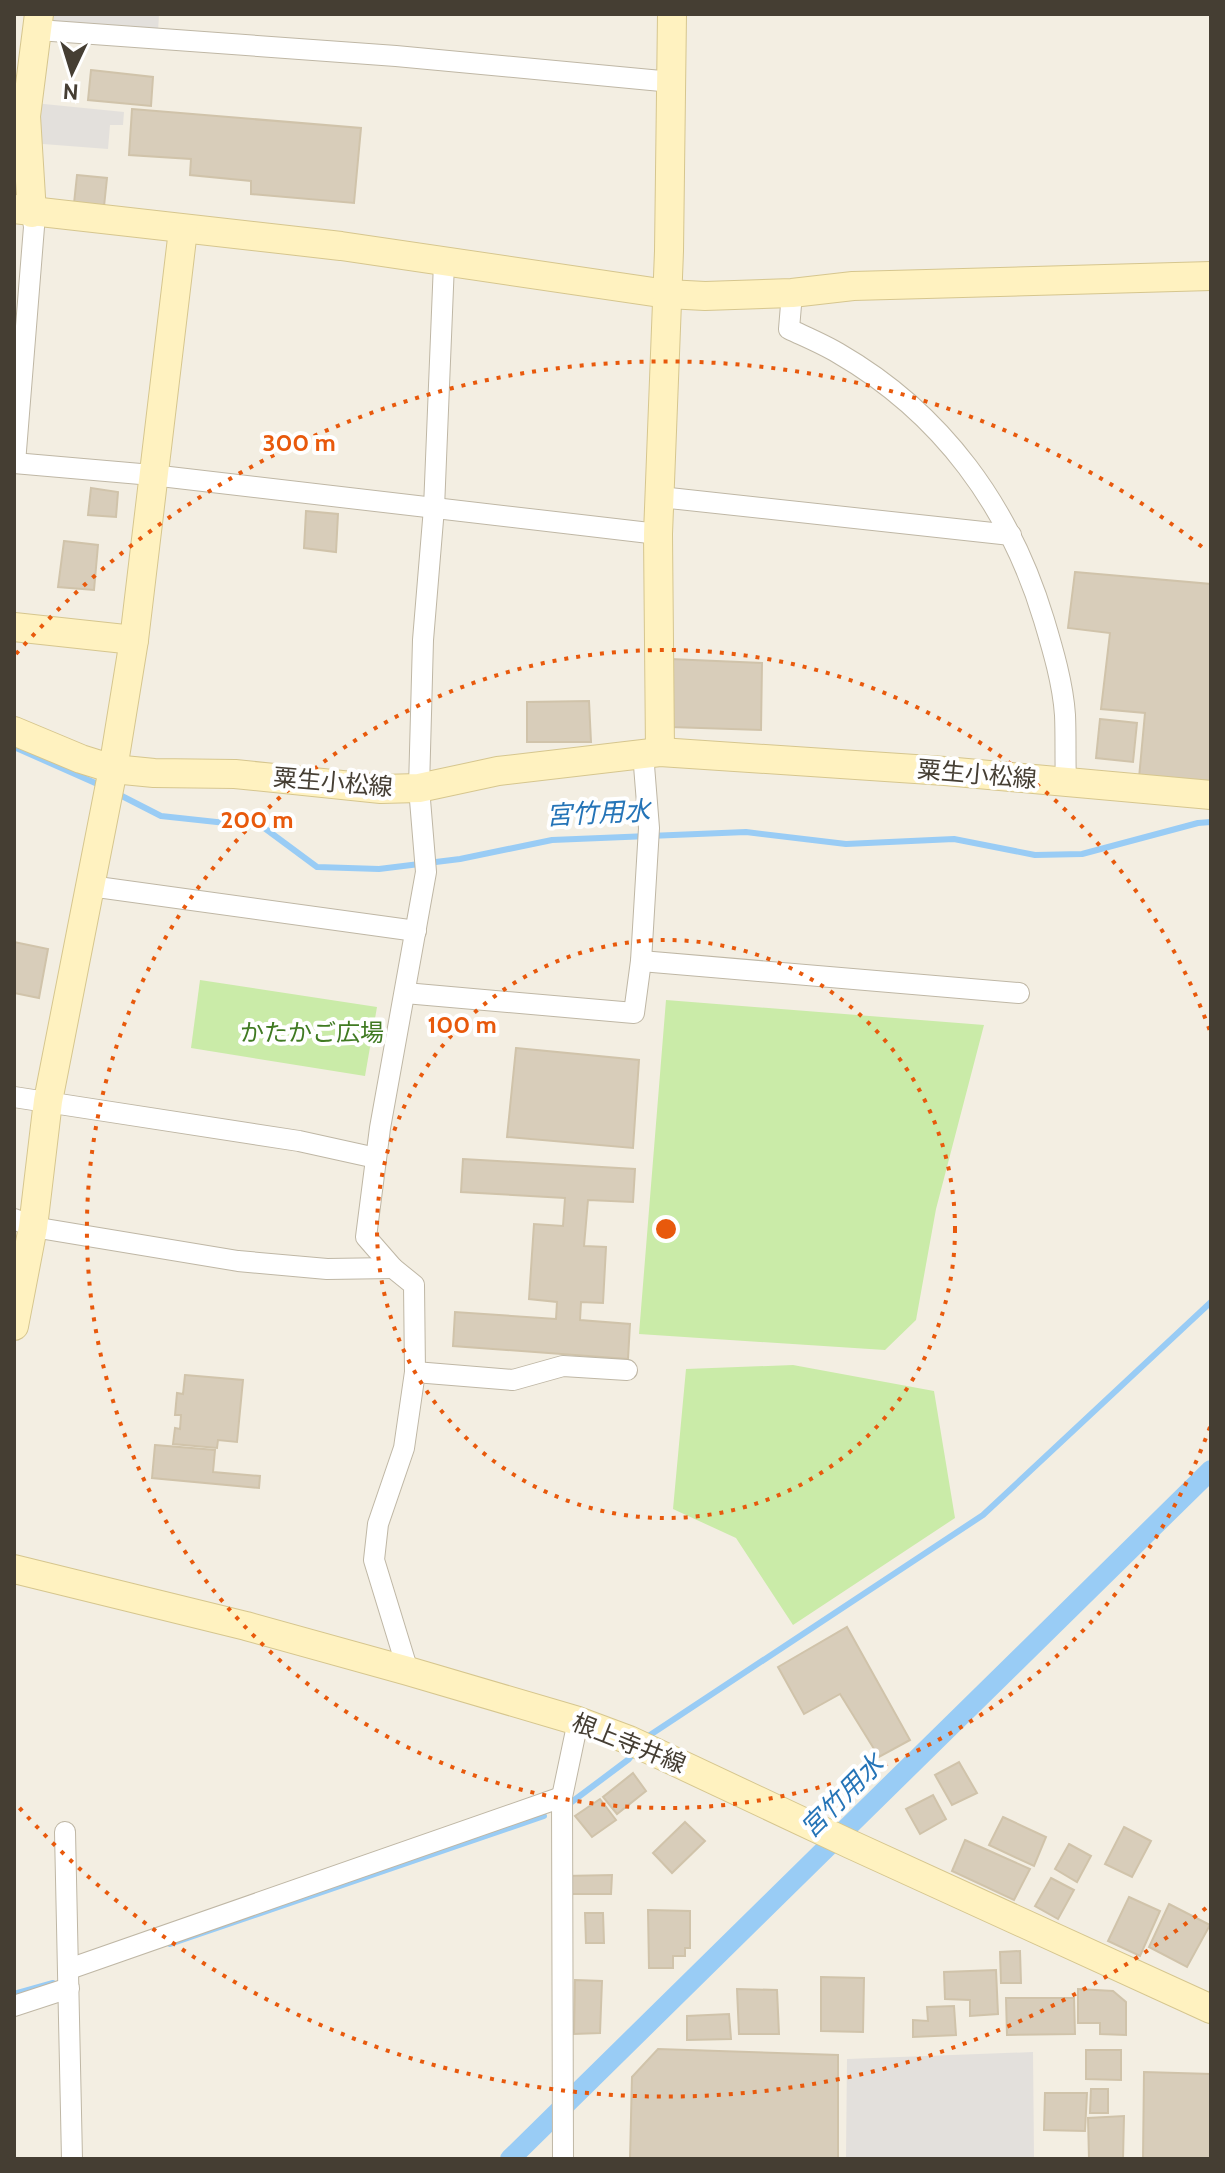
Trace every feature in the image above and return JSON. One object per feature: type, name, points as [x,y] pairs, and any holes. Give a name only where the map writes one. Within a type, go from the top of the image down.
[{"type":"main road","points":[[652,752],[667,294],[672,14]]},
{"type":"main road","points":[[39,22],[20,114],[23,211],[341,246],[667,294],[792,293],[853,286],[1211,276]]},
{"type":"main road","points":[[14,1326],[24,1223],[110,782],[134,640],[183,230]]},
{"type":"main road","points":[[14,627],[134,640]]},
{"type":"main road","name":"粟生小松線","points":[[14,731],[81,759],[110,782],[154,773],[235,774],[381,789],[419,788],[498,771],[652,752],[1211,795]]},
{"type":"main road","name":"根上寺井線","points":[[14,1569],[246,1626],[578,1721],[639,1744],[1211,2009]]},
{"type":"street","points":[[39,22],[672,82]]},
{"type":"street","points":[[23,211],[34,227],[15,463],[152,475],[658,534]]},
{"type":"street","points":[[408,1671],[374,1560],[378,1524],[404,1448],[415,1372],[414,1285],[393,1268],[366,1237],[376,1158],[425,863],[419,788],[423,640],[434,508],[444,263]]},
{"type":"street","points":[[792,293],[789,329],[839,353],[897,394],[963,458],[1011,535],[1030,575],[1051,643],[1065,712],[1066,782]]},
{"type":"street","points":[[660,497],[1011,535]]},
{"type":"street","points":[[405,993],[634,1013],[641,961],[652,752]]},
{"type":"street","points":[[90,886],[416,931]]},
{"type":"street","points":[[641,961],[1019,993]]},
{"type":"street","points":[[14,1097],[299,1141],[376,1158]]},
{"type":"street","points":[[24,1223],[238,1261],[327,1269],[393,1268]]},
{"type":"street","points":[[415,1372],[513,1380],[563,1366],[627,1370]]},
{"type":"street","points":[[563,2159],[562,1797],[578,1721]]},
{"type":"street","points":[[14,2006],[69,1979],[562,1797]]},
{"type":"street","points":[[65,1832],[72,2159]]},
{"type":"green space","name":"かたかご広場","points":[[200,980],[377,1007],[365,1076],[191,1048]]},
{"type":"green space","points":[[666,1000],[984,1025],[936,1209],[916,1320],[885,1350],[639,1334]]},
{"type":"green space","points":[[793,1365],[934,1391],[955,1518],[793,1625],[736,1538],[673,1509],[686,1369]]},
{"type":"shaded area","points":[[42,14],[159,14],[158,32],[42,21]]},
{"type":"shaded area","points":[[34,103],[124,112],[123,125],[110,125],[108,149],[30,143]]},
{"type":"shaded area","points":[[1033,2052],[1034,2159],[846,2159],[847,2059]]},
{"type":"building","points":[[91,70],[153,77],[151,106],[88,100]]},
{"type":"building","points":[[132,109],[361,128],[354,203],[251,194],[251,181],[190,175],[191,159],[129,155]]},
{"type":"building","points":[[77,175],[107,178],[103,216],[73,213]]},
{"type":"building","points":[[91,488],[118,492],[116,517],[88,515]]},
{"type":"building","points":[[306,511],[338,514],[336,552],[304,548]]},
{"type":"building","points":[[64,541],[98,545],[94,590],[58,587]]},
{"type":"building","points":[[1075,572],[1211,584],[1211,785],[1139,778],[1145,713],[1101,709],[1110,633],[1068,628]]},
{"type":"building","points":[[670,659],[762,663],[761,730],[671,727]]},
{"type":"building","points":[[589,701],[591,742],[527,742],[527,702]]},
{"type":"building","points":[[1100,719],[1137,723],[1133,762],[1096,758]]},
{"type":"building","points":[[14,942],[48,949],[39,998],[14,993]]},
{"type":"building","points":[[516,1048],[639,1060],[633,1148],[507,1137]]},
{"type":"building","points":[[463,1159],[635,1169],[633,1202],[588,1200],[584,1246],[606,1247],[603,1303],[581,1302],[580,1320],[630,1324],[628,1359],[453,1346],[455,1312],[556,1319],[557,1302],[529,1299],[534,1224],[563,1226],[565,1198],[461,1192]]},
{"type":"building","points":[[185,1375],[243,1380],[237,1442],[218,1440],[217,1448],[173,1444],[175,1428],[180,1429],[181,1415],[175,1415],[177,1393],[183,1394]]},
{"type":"building","points":[[155,1445],[215,1450],[213,1472],[260,1476],[259,1488],[152,1478]]},
{"type":"building","points":[[847,1627],[910,1740],[879,1757],[840,1694],[804,1714],[778,1667]]},
{"type":"building","points":[[959,1762],[977,1793],[952,1805],[935,1775]]},
{"type":"building","points":[[633,1773],[646,1791],[617,1814],[603,1797]]},
{"type":"building","points":[[933,1795],[946,1819],[920,1834],[906,1809]]},
{"type":"building","points":[[600,1799],[616,1820],[592,1837],[575,1816]]},
{"type":"building","points":[[1003,1817],[1046,1837],[1034,1866],[989,1845]]},
{"type":"building","points":[[685,1822],[705,1841],[672,1873],[653,1853]]},
{"type":"building","points":[[1124,1827],[1151,1841],[1132,1877],[1105,1864]]},
{"type":"building","points":[[965,1840],[1030,1869],[1014,1900],[952,1871]]},
{"type":"building","points":[[1069,1844],[1091,1856],[1077,1882],[1055,1869]]},
{"type":"building","points":[[612,1875],[611,1894],[566,1894],[565,1876]]},
{"type":"building","points":[[1051,1878],[1074,1890],[1058,1919],[1035,1906]]},
{"type":"building","points":[[1129,1897],[1160,1911],[1140,1956],[1108,1941]]},
{"type":"building","points":[[1169,1904],[1210,1925],[1187,1967],[1149,1947]]},
{"type":"building","points":[[648,1910],[690,1911],[690,1948],[685,1948],[685,1956],[673,1956],[673,1968],[649,1968]]},
{"type":"building","points":[[585,1913],[603,1913],[604,1943],[586,1943]]},
{"type":"building","points":[[1020,1951],[1021,1983],[1001,1983],[1000,1952]]},
{"type":"building","points":[[996,1970],[998,2014],[970,2016],[970,2000],[945,1999],[944,1972]]},
{"type":"building","points":[[821,1977],[864,1978],[863,2032],[821,2031]]},
{"type":"building","points":[[575,1980],[602,1981],[600,2033],[574,2034]]},
{"type":"building","points":[[737,1989],[777,1990],[779,2034],[739,2034]]},
{"type":"building","points":[[1078,1989],[1113,1991],[1126,2002],[1126,2035],[1100,2034],[1100,2023],[1078,2023]]},
{"type":"building","points":[[1006,1998],[1074,1998],[1075,2034],[1007,2035]]},
{"type":"building","points":[[954,2006],[956,2035],[913,2037],[913,2020],[928,2021],[927,2007]]},
{"type":"building","points":[[729,2014],[731,2039],[687,2040],[687,2016]]},
{"type":"building","points":[[658,2049],[838,2055],[838,2159],[630,2159],[632,2077]]},
{"type":"building","points":[[1086,2050],[1121,2050],[1121,2080],[1086,2079]]},
{"type":"building","points":[[1144,2072],[1211,2074],[1211,2159],[1143,2159]]},
{"type":"building","points":[[1091,2089],[1108,2089],[1108,2113],[1090,2113]]},
{"type":"building","points":[[1045,2093],[1087,2093],[1085,2131],[1044,2130]]},
{"type":"building","points":[[1124,2116],[1123,2159],[1089,2159],[1088,2118]]},
{"type":"waterway","name":"宮竹用水","points":[[14,747],[102,786]]},
{"type":"waterway","name":"宮竹用水","points":[[116,793],[161,816],[263,827],[317,867],[379,869],[460,859],[552,840],[746,832],[846,844],[954,839],[1035,855],[1082,854],[1211,822]]},
{"type":"waterway","points":[[644,1739],[983,1515],[1211,1302]]},
{"type":"waterway","name":"宮竹用水","points":[[510,2159],[1211,1470]]},
{"type":"waterway","points":[[569,1804],[629,1759],[635,1751]]},
{"type":"waterway","points":[[170,1944],[544,1816]]},
{"type":"waterway","points":[[14,1994],[53,1983]]}]
